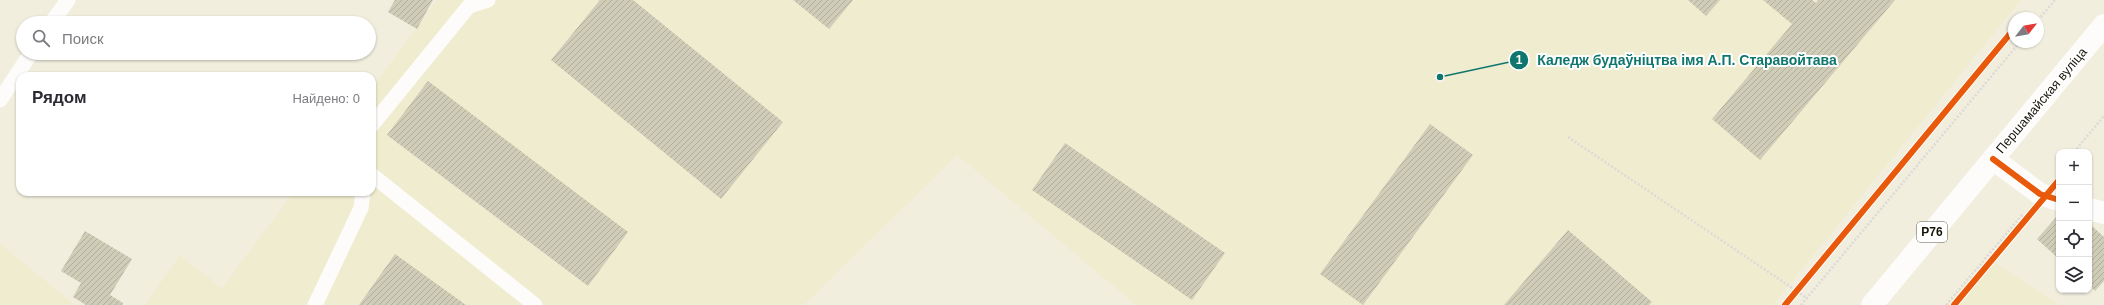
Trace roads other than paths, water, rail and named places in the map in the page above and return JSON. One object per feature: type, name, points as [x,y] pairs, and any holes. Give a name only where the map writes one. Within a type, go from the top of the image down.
[{"type":"main road","name":"Першамайская вуліца","points":[[1872,305],[2104,25]]},
{"type":"main road","points":[[1993,159],[2048,196]]},
{"type":"main road","points":[[2092,210],[2104,213]]},
{"type":"lane","points":[[56,16],[68,0]]},
{"type":"lane","points":[[376,120],[469,6],[488,0]]},
{"type":"lane","points":[[18,72],[26,60]]},
{"type":"lane","points":[[0,100],[16,76]]},
{"type":"lane","points":[[376,178],[535,305]]},
{"type":"lane","points":[[315,305],[361,208],[362,196]]},
{"type":"place","name":"Каледж будаўніцтва імя А.П. Старавойтава","points":[[1440,77]]}]
